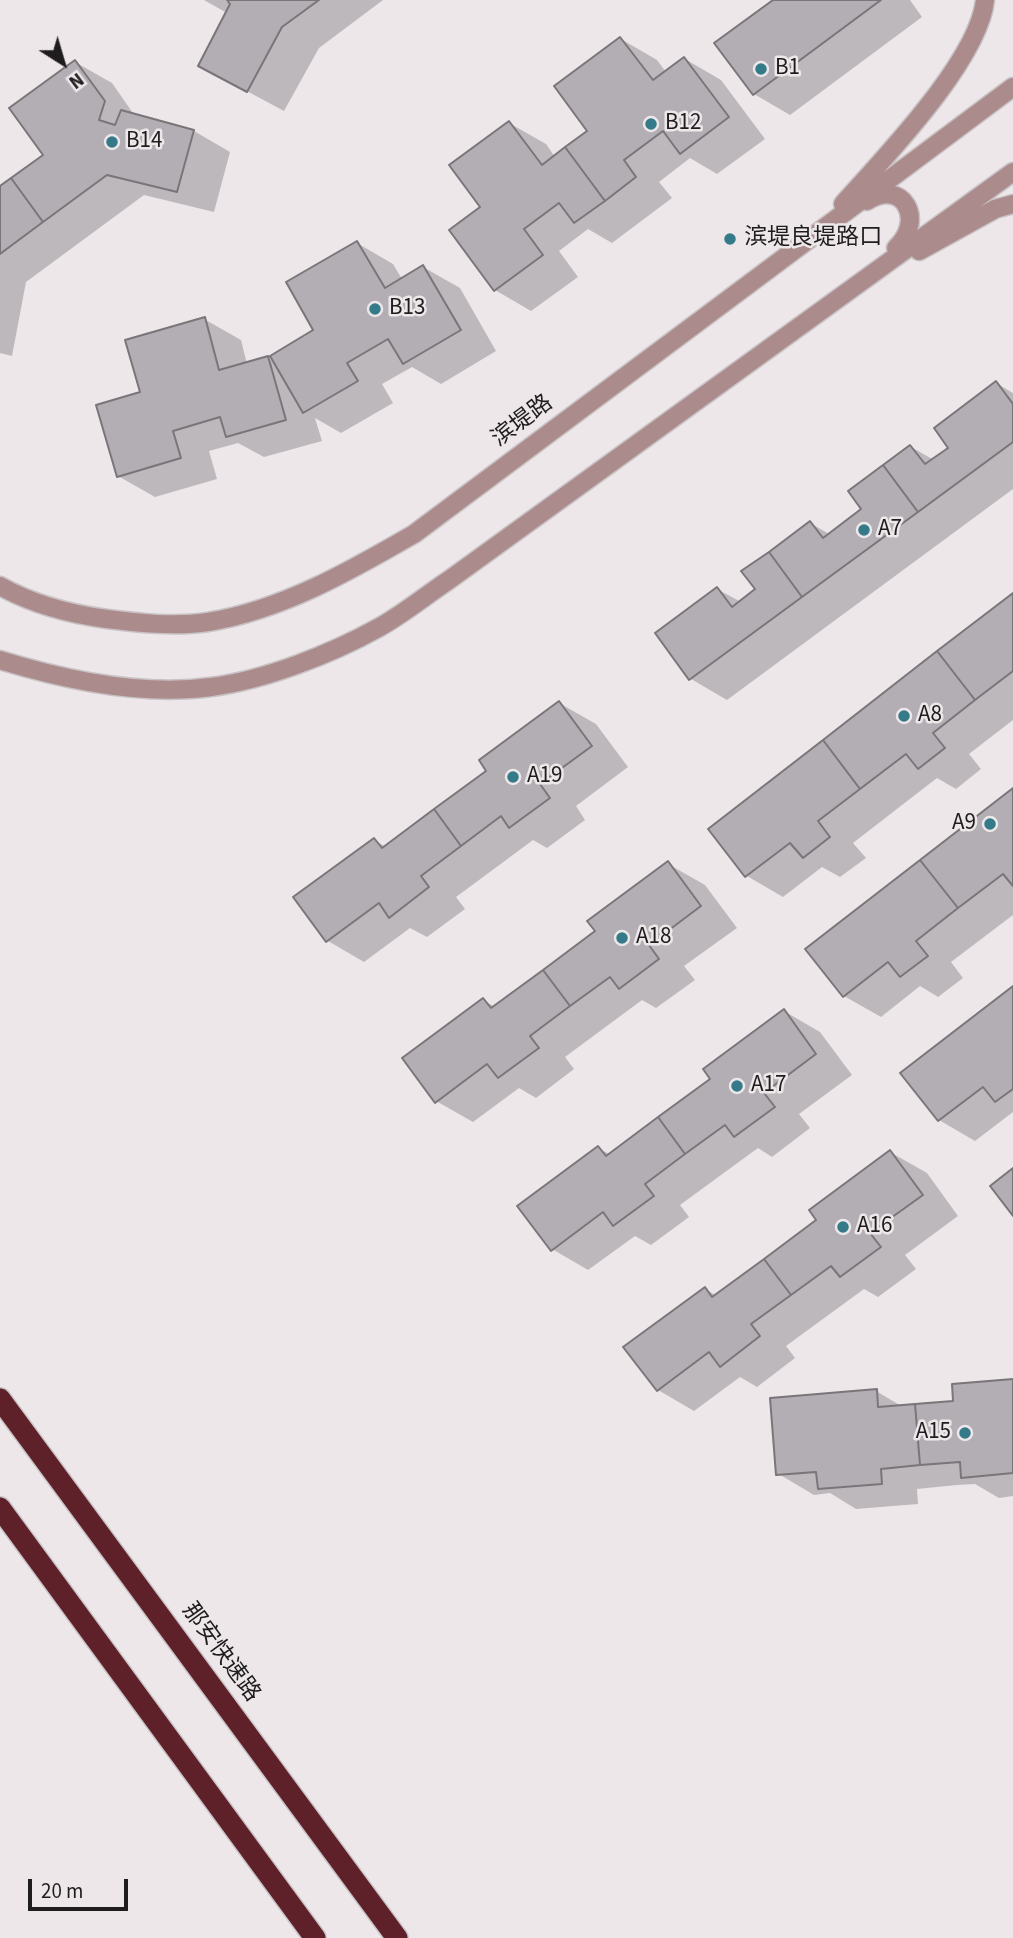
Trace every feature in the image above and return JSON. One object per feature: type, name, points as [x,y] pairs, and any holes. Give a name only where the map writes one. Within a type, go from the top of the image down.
[{"type":"highway","name":"那安快速路","points":[[0,1399],[397,1938]]},
{"type":"highway","points":[[0,1508],[315,1938]]},
{"type":"street","points":[[814,235],[894,147],[945,84],[984,18],[985,0]]},
{"type":"street","name":"滨堤路","points":[[0,586],[18,596],[77,615],[142,624],[207,622],[267,607],[348,572],[414,534],[1013,87]]},
{"type":"street","points":[[0,660],[59,678],[134,687],[211,687],[305,660],[378,628],[439,587],[1013,172]]},
{"type":"street","points":[[814,235],[877,195],[894,196],[906,206],[911,214],[909,233],[852,288]]},
{"type":"street","points":[[852,288],[995,209],[1013,204]]},
{"type":"building","points":[[227,0],[319,0],[282,27],[247,92],[198,66],[230,4]]},
{"type":"building","name":"B1","points":[[773,0],[881,0],[753,95],[714,43]]},
{"type":"building","name":"B12","points":[[620,37],[653,80],[684,57],[729,117],[680,154],[663,131],[624,160],[636,177],[605,201],[565,147],[587,131],[554,86]]},
{"type":"building","name":"B14","points":[[75,60],[105,101],[99,120],[115,125],[121,110],[194,130],[177,192],[107,175],[43,222],[11,178],[43,155],[9,108]]},
{"type":"building","points":[[509,121],[542,165],[565,147],[605,201],[574,223],[559,203],[524,229],[543,255],[494,291],[449,230],[480,207],[449,165]]},
{"type":"building","points":[[11,178],[43,222],[0,254],[0,186]]},
{"type":"building","name":"B13","points":[[357,241],[385,288],[423,265],[461,330],[403,364],[388,339],[347,363],[358,381],[303,413],[270,356],[313,330],[286,282]]},
{"type":"building","points":[[205,317],[219,370],[268,356],[286,420],[226,437],[220,417],[173,431],[181,458],[117,477],[96,405],[140,392],[125,340]]},
{"type":"building","points":[[996,381],[1013,404],[1013,442],[918,512],[883,465],[910,445],[925,464],[948,448],[934,428]]},
{"type":"building","name":"A7","points":[[883,465],[918,512],[802,597],[769,552],[810,521],[823,538],[861,509],[848,491]]},
{"type":"building","points":[[769,552],[802,597],[689,680],[655,633],[717,587],[732,607],[755,589],[741,571]]},
{"type":"building","points":[[1013,593],[1013,671],[975,700],[937,651]]},
{"type":"building","name":"A8","points":[[937,651],[975,700],[933,733],[945,748],[918,769],[906,754],[860,789],[823,740]]},
{"type":"building","name":"A19","points":[[559,701],[592,746],[540,784],[550,798],[509,828],[501,816],[461,846],[434,809],[486,771],[479,760]]},
{"type":"building","points":[[823,740],[860,789],[818,821],[830,837],[803,858],[790,843],[745,877],[708,829]]},
{"type":"building","name":"A9","points":[[1013,788],[1013,886],[1003,874],[958,908],[920,860]]},
{"type":"building","points":[[434,809],[461,846],[421,876],[429,887],[389,918],[379,903],[326,942],[293,897],[374,838],[382,848]]},
{"type":"building","points":[[920,860],[958,908],[916,941],[928,956],[900,977],[888,962],[843,997],[805,949]]},
{"type":"building","name":"A18","points":[[668,861],[701,906],[649,945],[659,959],[619,989],[610,977],[570,1006],[543,970],[595,931],[587,921]]},
{"type":"building","points":[[543,970],[570,1006],[530,1036],[539,1048],[498,1078],[487,1064],[435,1103],[402,1058],[483,998],[491,1008]]},
{"type":"building","points":[[1013,986],[1013,1089],[995,1102],[983,1087],[938,1121],[900,1073]]},
{"type":"building","name":"A17","points":[[784,1009],[816,1054],[764,1093],[775,1107],[734,1137],[725,1125],[685,1154],[658,1117],[710,1079],[703,1069]]},
{"type":"building","points":[[658,1117],[685,1154],[645,1184],[654,1196],[613,1226],[603,1212],[551,1251],[517,1206],[598,1146],[606,1156]]},
{"type":"building","name":"A16","points":[[890,1150],[923,1195],[870,1233],[881,1247],[840,1277],[831,1266],[791,1295],[764,1259],[816,1220],[809,1210]]},
{"type":"building","points":[[1013,1168],[1013,1216],[990,1186]]},
{"type":"building","points":[[764,1259],[791,1295],[751,1324],[760,1336],[720,1367],[709,1352],[657,1391],[623,1347],[705,1287],[712,1297]]},
{"type":"building","name":"A15","points":[[1013,1379],[1013,1473],[961,1478],[960,1462],[920,1465],[915,1404],[953,1401],[952,1384]]},
{"type":"building","points":[[877,1389],[878,1407],[915,1404],[920,1465],[881,1469],[882,1484],[818,1489],[816,1472],[776,1475],[770,1398]]},
{"type":"place","name":"B1","points":[[761,69]]},
{"type":"place","name":"B12","points":[[651,124]]},
{"type":"place","name":"B14","points":[[112,142]]},
{"type":"place","name":"滨堤良堤路口","points":[[730,239]]},
{"type":"place","name":"B13","points":[[375,309]]},
{"type":"place","name":"A7","points":[[864,530]]},
{"type":"place","name":"A8","points":[[904,716]]},
{"type":"place","name":"A19","points":[[513,777]]},
{"type":"place","name":"A9","points":[[990,824]]},
{"type":"place","name":"A18","points":[[622,938]]},
{"type":"place","name":"A17","points":[[737,1086]]},
{"type":"place","name":"A16","points":[[843,1227]]},
{"type":"place","name":"A15","points":[[965,1433]]}]
